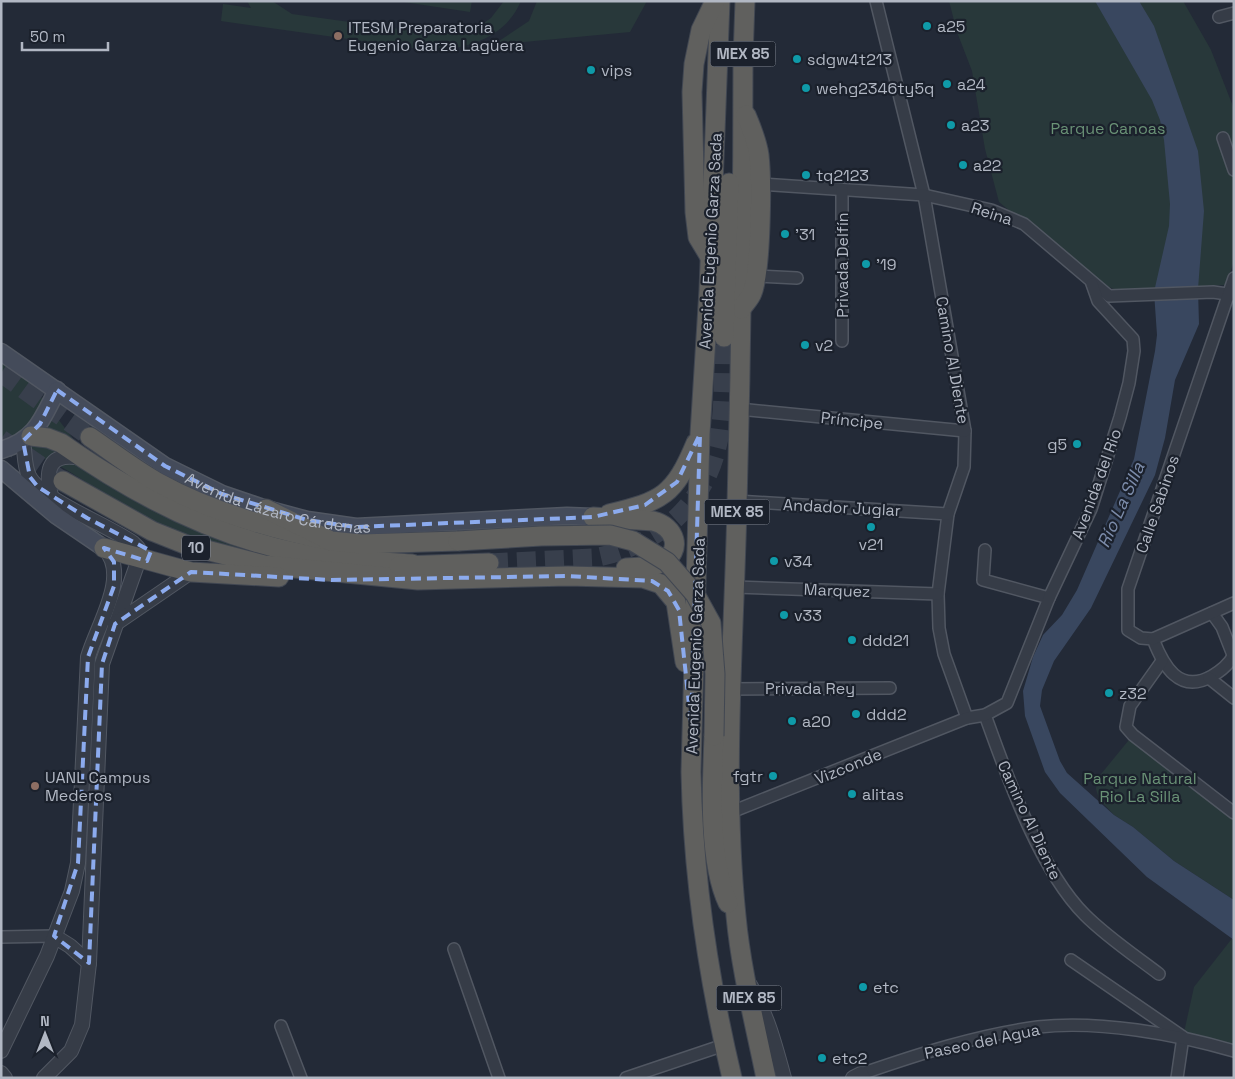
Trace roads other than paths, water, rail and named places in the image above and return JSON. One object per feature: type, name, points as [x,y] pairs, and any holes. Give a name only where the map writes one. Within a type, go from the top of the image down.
[{"type":"highway","points":[[710,258],[698,237],[695,212],[692,92],[694,64],[701,30],[715,1]]},
{"type":"highway","name":"Avenida Eugenio Garza Sada","points":[[720,1],[710,258],[700,434],[692,723],[692,826],[704,942],[732,1078]]},
{"type":"highway","name":"Avenida Eugenio Garza Sada","points":[[746,1],[743,58],[739,409],[735,587],[730,688],[729,814],[736,917],[745,978],[766,1078]]},
{"type":"highway","points":[[724,337],[729,170],[743,58]]},
{"type":"highway","points":[[740,310],[752,294],[756,276],[760,184],[755,135],[743,107]]},
{"type":"highway","points":[[593,517],[645,505],[660,497],[677,482],[700,434]]},
{"type":"highway","name":"Avenida Lázaro Cárdenas","points":[[90,437],[156,482],[210,508],[299,534],[331,541]]},
{"type":"highway","points":[[27,438],[55,440],[150,500],[239,536],[306,554],[412,564],[489,563]]},
{"type":"highway","name":"10","points":[[57,488],[187,545],[264,565],[418,580],[568,576]]},
{"type":"highway","points":[[266,509],[331,541],[361,544],[610,535],[633,541],[667,562],[695,594],[711,624],[715,666],[712,776],[715,844],[721,884],[736,917]]},
{"type":"highway","points":[[568,576],[587,570],[649,567],[661,563],[672,551],[674,536],[667,526],[661,522],[593,517]]},
{"type":"highway","points":[[108,552],[191,572],[331,580],[376,577]]},
{"type":"highway","points":[[343,574],[412,564]]},
{"type":"highway","points":[[568,576],[643,578],[661,584],[668,591],[679,610],[692,723]]},
{"type":"main road","name":"Avenida Lázaro Cárdenas","points":[[1,352],[165,466],[206,488],[266,509],[308,520],[356,527],[567,516],[593,517]]},
{"type":"main road","points":[[1,450],[27,438],[58,390]]},
{"type":"main road","points":[[1,469],[57,516],[108,552]]},
{"type":"street","name":"Camino Al Diente","points":[[876,1],[924,195],[965,431],[964,467],[948,514],[938,594],[939,628],[944,654],[967,718]]},
{"type":"street","points":[[1219,16],[1234,13]]},
{"type":"street","points":[[1223,138],[1234,170]]},
{"type":"street","name":"Reina","points":[[760,184],[924,195],[991,210],[1011,217],[1034,232],[1092,284],[1109,296],[1148,296],[1212,292],[1232,294]]},
{"type":"street","name":"Privada Delfín","points":[[842,190],[842,341]]},
{"type":"street","points":[[756,276],[797,278]]},
{"type":"street","name":"Calle Sabinos","points":[[1153,639],[1141,638],[1128,630],[1128,589],[1232,294],[1234,278]]},
{"type":"street","name":"Avenida del Rio","points":[[967,718],[985,715],[1007,703],[1050,598],[1091,509],[1120,417],[1134,351],[1133,340],[1098,300],[1092,284]]},
{"type":"street","name":"Príncipe","points":[[739,409],[965,431]]},
{"type":"street","points":[[27,438],[30,477],[38,487],[57,488]]},
{"type":"street","points":[[44,1078],[71,1051],[82,1025],[89,963],[102,664],[114,624],[139,559],[138,548],[133,543],[57,488],[48,476],[50,466],[62,457],[83,458]]},
{"type":"street","name":"Andador Juglar","points":[[737,502],[948,514]]},
{"type":"street","points":[[985,550],[983,580],[1050,598]]},
{"type":"street","points":[[1,1051],[54,936],[72,891],[78,863],[88,657],[94,636],[114,586],[115,568],[108,552]]},
{"type":"street","points":[[114,624],[191,572]]},
{"type":"street","name":"Marquez","points":[[735,587],[938,594]]},
{"type":"street","points":[[1212,612],[1226,633],[1233,659],[1208,678],[1196,683],[1180,679],[1162,661],[1153,639],[1212,612],[1234,603]]},
{"type":"street","points":[[1162,661],[1130,706],[1126,726],[1133,735],[1234,813]]},
{"type":"street","points":[[1208,678],[1234,698]]},
{"type":"street","name":"Privada Rey","points":[[730,688],[890,688]]},
{"type":"street","name":"Camino Al Diente","points":[[985,715],[1024,814],[1059,883],[1085,915],[1159,974]]},
{"type":"street","name":"Vizconde","points":[[729,814],[967,718]]},
{"type":"street","points":[[1,937],[54,936],[70,946],[89,963]]},
{"type":"street","points":[[454,948],[498,1078]]},
{"type":"street","points":[[1070,960],[1183,1037],[1177,1078]]},
{"type":"street","points":[[745,978],[764,1013],[784,1078]]},
{"type":"street","points":[[281,1026],[302,1078]]},
{"type":"street","name":"Paseo del Agua","points":[[859,1076],[934,1048],[1039,1027],[1086,1026],[1183,1037],[1234,1051]]},
{"type":"street","points":[[626,1078],[724,1045]]},
{"type":"street","points":[[1,1073],[5,1078]]},
{"type":"water","name":"Río La Silla","points":[[1095,1],[1139,1],[1154,26],[1198,151],[1204,211],[1198,289],[1199,324],[1175,380],[1165,438],[1155,475],[1091,608],[1054,661],[1042,690],[1040,706],[1060,761],[1067,773],[1114,815],[1133,827],[1174,861],[1234,900],[1234,940],[1147,877],[1060,793],[1045,772],[1025,716],[1023,691],[1033,657],[1043,635],[1062,615],[1077,590],[1134,459],[1157,335],[1154,292],[1169,226],[1170,204],[1164,140],[1160,120],[1152,100]]},
{"type":"tunnel","points":[[489,563],[594,558],[615,553],[635,545],[671,523],[699,491],[709,472],[716,451],[721,424],[724,337]]},
{"type":"tunnel","points":[[1,373],[90,437]]},
{"type":"tunnel","points":[[1,439],[63,481]]},
{"type":"place","name":"a25","points":[[927,26]]},
{"type":"place","name":"ITESM Preparatoria Eugenio Garza Lagüera","points":[[338,36]]},
{"type":"place","name":"sdgw4t213","points":[[797,59]]},
{"type":"place","name":"vips","points":[[591,70]]},
{"type":"place","name":"a24","points":[[947,84]]},
{"type":"place","name":"wehg2346ty5q","points":[[806,88]]},
{"type":"place","name":"a23","points":[[951,125]]},
{"type":"place","name":"a22","points":[[963,165]]},
{"type":"place","name":"tq2123","points":[[806,175]]},
{"type":"place","name":"'31","points":[[785,234]]},
{"type":"place","name":"'19","points":[[866,264]]},
{"type":"place","name":"v2","points":[[805,345]]},
{"type":"place","name":"g5","points":[[1077,444]]},
{"type":"place","name":"v21","points":[[871,527]]},
{"type":"place","name":"v34","points":[[774,561]]},
{"type":"place","name":"v33","points":[[784,615]]},
{"type":"place","name":"ddd21","points":[[852,640]]},
{"type":"place","name":"z32","points":[[1109,693]]},
{"type":"place","name":"ddd2","points":[[856,714]]},
{"type":"place","name":"a20","points":[[792,721]]},
{"type":"place","name":"fgtr","points":[[773,776]]},
{"type":"place","name":"UANL Campus Mederos","points":[[35,786]]},
{"type":"place","name":"alitas","points":[[852,794]]},
{"type":"place","name":"etc","points":[[863,987]]},
{"type":"place","name":"etc2","points":[[822,1058]]},
{"type":"park label","name":"Parque Canoas","points":[[1108,128]]},
{"type":"park label","name":"Parque Natural Rio La Silla","points":[[1140,787]]}]
